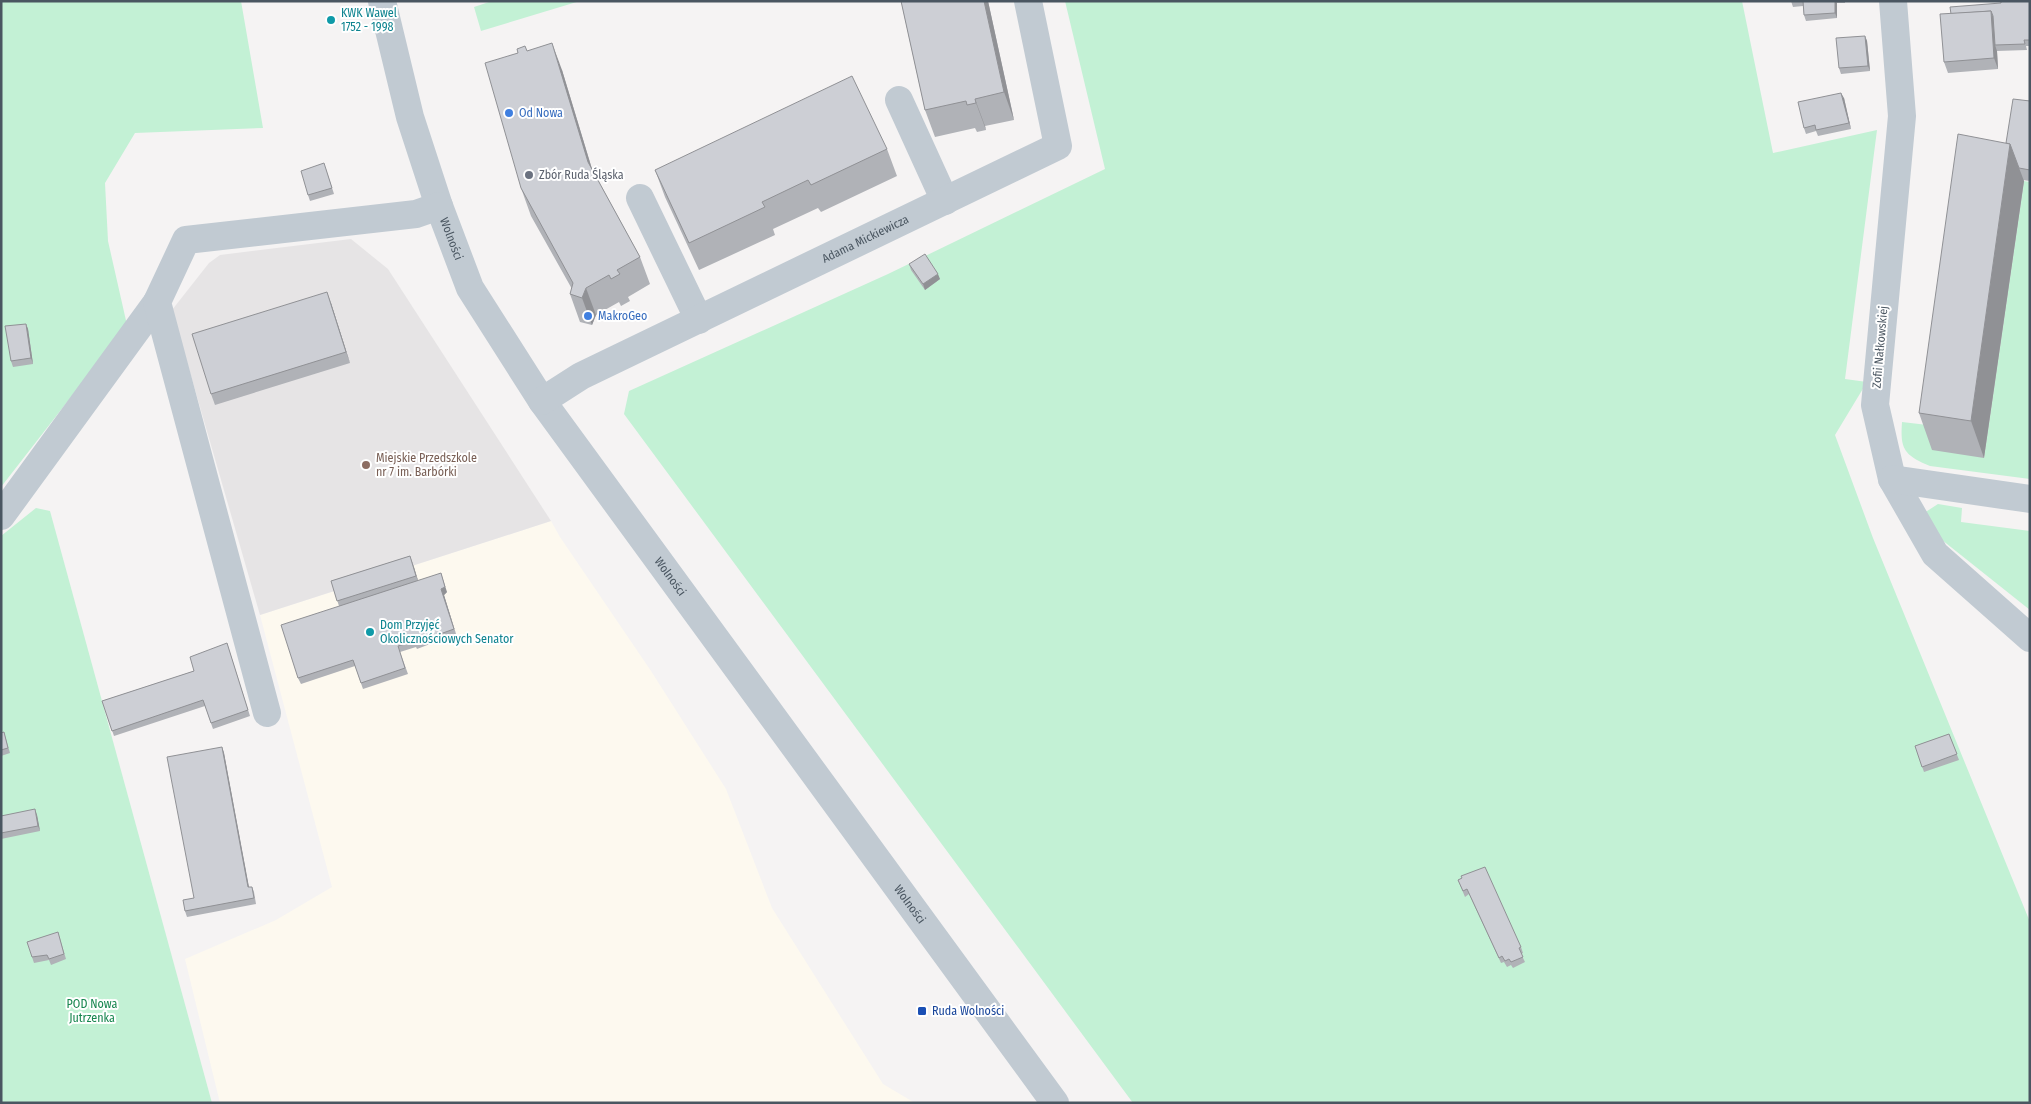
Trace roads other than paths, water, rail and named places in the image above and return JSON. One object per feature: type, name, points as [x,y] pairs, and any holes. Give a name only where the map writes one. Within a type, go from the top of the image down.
[{"type":"street","name":"Wolności","points":[[382,1],[410,117],[439,206],[470,288],[542,401],[1055,1103]]},
{"type":"street","name":"Adama Mickiewicza","points":[[542,401],[582,376],[1058,146],[1028,1]]},
{"type":"street","name":"Zofii Nałkowskiej","points":[[1893,1],[1902,116],[1875,405],[1892,479],[1935,554],[2030,638]]},
{"type":"street","points":[[899,100],[945,201]]},
{"type":"street","points":[[640,198],[699,320]]},
{"type":"street","points":[[1,516],[157,302],[186,240],[416,214],[439,206]]},
{"type":"street","points":[[157,302],[267,712]]},
{"type":"street","points":[[1892,479],[2030,499]]},
{"type":"place","name":"KWK Wawel 1752 - 1998","points":[[331,20]]},
{"type":"place","name":"Od Nowa","points":[[509,113]]},
{"type":"place","name":"Zbór Ruda Śląska","points":[[529,175]]},
{"type":"place","name":"MakroGeo","points":[[588,316]]},
{"type":"place","name":"Miejskie Przedszkole nr 7 im. Barbórki","points":[[366,465]]},
{"type":"place","name":"Dom Przyjęć Okolicznościowych Senator","points":[[370,632]]},
{"type":"place","name":"Ruda Wolności","points":[[922,1011]]},
{"type":"park label","name":"POD Nowa Jutrzenka","points":[[92,1011]]}]
